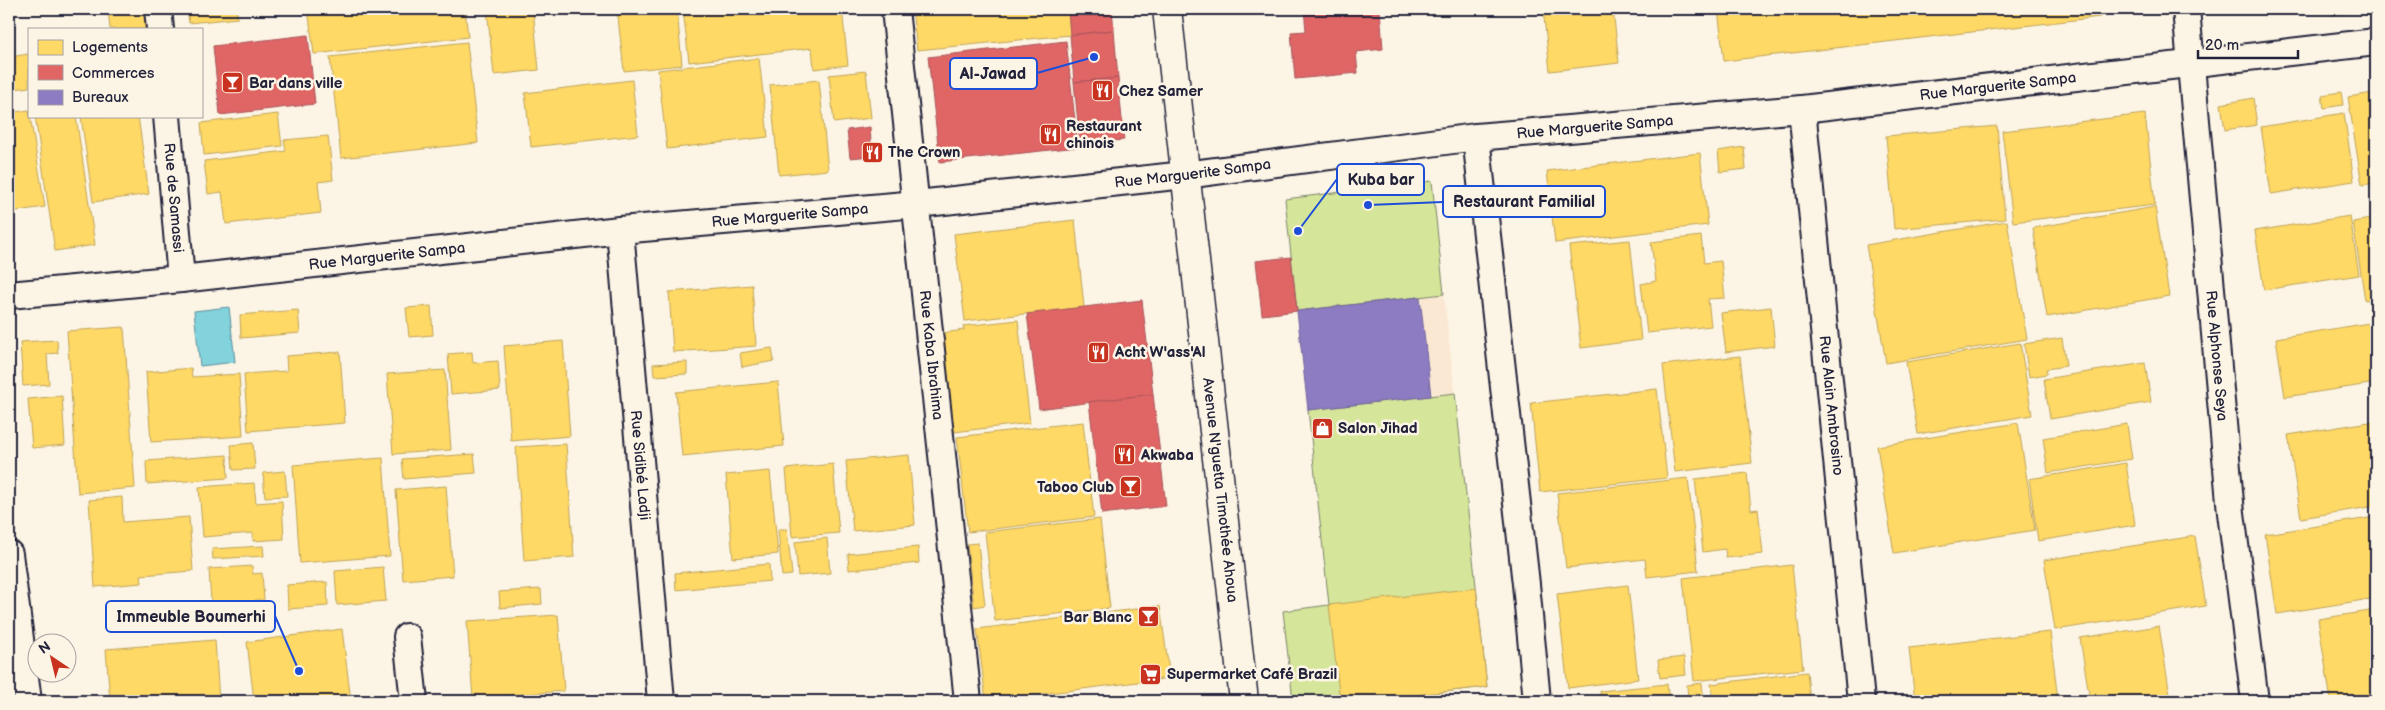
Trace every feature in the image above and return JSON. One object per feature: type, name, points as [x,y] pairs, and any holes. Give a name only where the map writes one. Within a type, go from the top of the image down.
[{"type":"street","points":[[158,9],[160,28]]},
{"type":"street","name":"Rue Kaba Ibrahima","points":[[895,9],[917,204],[960,643],[968,701]]},
{"type":"street","name":"Avenue N'guetta Timothée Ahoua","points":[[1167,9],[1244,701]]},
{"type":"street","name":"Rue Alphonse Seya","points":[[2186,9],[2231,513],[2255,701]]},
{"type":"street","name":"Rue Marguerite Sampa","points":[[9,295],[181,279],[620,230],[917,204],[1185,175],[1476,137],[1802,109],[2376,42]]},
{"type":"street","name":"Rue Alain Ambrosino","points":[[1802,109],[1861,701]]},
{"type":"street","name":"Rue de Samassi","points":[[167,118],[181,279]]},
{"type":"street","points":[[1476,137],[1526,584],[1537,701]]},
{"type":"street","name":"Rue Sidibé Ladji","points":[[620,230],[661,701]]},
{"type":"street","points":[[9,554],[28,701]]},
{"type":"street","points":[[407,637],[414,701]]},
{"type":"shaded area","points":[[1444,294],[1455,393],[1308,410],[1297,311]]},
{"type":"green space","points":[[1432,181],[1444,294],[1297,311],[1285,199]]},
{"type":"green space","points":[[1455,393],[1487,687],[1361,701],[1293,701],[1283,611],[1329,605],[1308,410]]},
{"type":"water","points":[[229,307],[235,362],[200,366],[194,311]]},
{"type":"building: Logements","points":[[108,9],[144,9],[146,28],[110,28]]},
{"type":"building: Logements","points":[[187,9],[236,9],[238,18],[189,23]]},
{"type":"building: Logements","points":[[308,9],[465,9],[468,37],[314,54]]},
{"type":"building: Logements","points":[[487,9],[533,9],[539,70],[494,75]]},
{"type":"building: Logements","points":[[617,9],[677,9],[682,65],[624,71]]},
{"type":"building: Logements","points":[[683,9],[842,9],[848,65],[814,69],[812,48],[689,62]]},
{"type":"building: Logements","points":[[912,9],[1068,9],[1070,35],[917,50]]},
{"type":"building: Logements","points":[[1543,9],[1613,9],[1619,63],[1550,71]]},
{"type":"building: Logements","points":[[1718,9],[2099,9],[2100,17],[1724,61]]},
{"type":"building: Logements","points":[[2331,9],[2367,9],[2332,15]]},
{"type":"building: Logements","points":[[467,42],[478,143],[341,158],[330,57]]},
{"type":"building: Logements","points":[[28,54],[28,87],[9,90],[9,57]]},
{"type":"building: Logements","points":[[759,58],[768,137],[667,149],[658,70]]},
{"type":"building: Logements","points":[[866,71],[871,118],[834,123],[829,75]]},
{"type":"building: Logements","points":[[632,80],[638,135],[531,147],[525,93]]},
{"type":"building: Logements","points":[[819,80],[828,170],[779,175],[770,85]]},
{"type":"building: Logements","points":[[2341,92],[2343,105],[2324,108],[2322,95]]},
{"type":"building: Logements","points":[[2373,93],[2376,115],[2376,183],[2362,185],[2348,97]]},
{"type":"building: Logements","points":[[2253,98],[2257,125],[2225,130],[2221,104]]},
{"type":"building: Logements","points":[[28,110],[45,207],[9,212],[9,113]]},
{"type":"building: Logements","points":[[2344,113],[2354,181],[2271,194],[2261,127]]},
{"type":"building: Logements","points":[[278,114],[282,146],[204,155],[201,123]]},
{"type":"building: Logements","points":[[2145,114],[2155,205],[2013,222],[2002,131]]},
{"type":"building: Logements","points":[[35,118],[76,118],[95,245],[55,251]]},
{"type":"building: Logements","points":[[81,118],[138,118],[149,194],[93,202]]},
{"type":"building: Logements","points":[[1997,126],[2005,219],[1894,229],[1886,136]]},
{"type":"building: Logements","points":[[328,136],[333,180],[318,182],[321,213],[226,224],[222,192],[208,194],[204,161],[286,151],[284,140]]},
{"type":"building: Logements","points":[[1744,147],[1746,169],[1720,172],[1718,151]]},
{"type":"building: Logements","points":[[1700,153],[1708,225],[1555,243],[1547,171]]},
{"type":"building: Logements","points":[[2155,207],[2169,296],[2047,317],[2033,228]]},
{"type":"building: Logements","points":[[2350,216],[2359,275],[2264,290],[2255,231]]},
{"type":"building: Logements","points":[[2376,218],[2376,298],[2365,300],[2353,222]]},
{"type":"building: Logements","points":[[1075,220],[1084,307],[965,321],[954,234]]},
{"type":"building: Logements","points":[[2007,221],[2027,339],[1886,363],[1866,245]]},
{"type":"building: Logements","points":[[1701,236],[1704,263],[1721,261],[1725,298],[1708,299],[1711,326],[1647,333],[1641,284],[1656,281],[1651,242]]},
{"type":"building: Logements","points":[[1630,240],[1641,340],[1581,348],[1569,246]]},
{"type":"building: Logements","points":[[752,285],[756,346],[673,352],[669,292]]},
{"type":"building: Logements","points":[[431,306],[433,335],[409,337],[406,308]]},
{"type":"building: Logements","points":[[1771,307],[1775,346],[1726,352],[1721,313]]},
{"type":"building: Logements","points":[[298,310],[300,333],[241,338],[240,315]]},
{"type":"building: Logements","points":[[1018,320],[1030,423],[954,432],[943,333],[964,330],[963,326]]},
{"type":"building: Logements","points":[[2376,322],[2376,383],[2285,397],[2276,338]]},
{"type":"building: Logements","points":[[124,327],[135,488],[78,493],[67,331]]},
{"type":"building: Logements","points":[[2062,338],[2066,366],[2046,369],[2047,374],[2029,377],[2024,344]]},
{"type":"building: Logements","points":[[57,340],[58,353],[47,354],[49,384],[23,386],[20,342]]},
{"type":"building: Logements","points":[[563,341],[570,436],[511,441],[504,346]]},
{"type":"building: Logements","points":[[2020,343],[2032,415],[1918,434],[1906,362]]},
{"type":"building: Logements","points":[[772,348],[774,361],[742,367],[740,353]]},
{"type":"building: Logements","points":[[340,352],[345,423],[248,431],[244,374],[287,371],[286,356]]},
{"type":"building: Logements","points":[[472,352],[473,363],[498,361],[500,390],[451,394],[448,354]]},
{"type":"building: Logements","points":[[1740,356],[1752,463],[1675,472],[1663,365]]},
{"type":"building: Logements","points":[[687,362],[687,374],[654,376],[653,364]]},
{"type":"building: Logements","points":[[2145,363],[2151,402],[2050,419],[2044,379]]},
{"type":"building: Logements","points":[[191,368],[192,377],[239,374],[243,436],[151,442],[146,372]]},
{"type":"building: Logements","points":[[445,370],[451,450],[393,454],[387,374]]},
{"type":"building: Logements","points":[[778,382],[784,446],[682,456],[676,392]]},
{"type":"building: Logements","points":[[1657,389],[1667,478],[1540,492],[1531,403]]},
{"type":"building: Logements","points":[[62,396],[65,445],[32,448],[28,399]]},
{"type":"building: Logements","points":[[2376,421],[2376,506],[2301,518],[2288,435]]},
{"type":"building: Logements","points":[[1083,422],[1094,517],[968,532],[957,437]]},
{"type":"building: Logements","points":[[2018,423],[2035,530],[1894,553],[1877,446]]},
{"type":"building: Logements","points":[[2127,424],[2132,459],[2048,473],[2043,438]]},
{"type":"building: Logements","points":[[253,443],[255,469],[233,470],[231,445]]},
{"type":"building: Logements","points":[[566,444],[574,557],[524,561],[516,447]]},
{"type":"building: Logements","points":[[474,454],[476,473],[404,479],[402,459]]},
{"type":"building: Logements","points":[[227,455],[228,478],[147,484],[146,461]]},
{"type":"building: Logements","points":[[909,455],[915,525],[853,531],[846,461]]},
{"type":"building: Logements","points":[[383,458],[390,556],[300,563],[293,465]]},
{"type":"building: Logements","points":[[2126,463],[2135,525],[2038,541],[2029,479]]},
{"type":"building: Logements","points":[[833,464],[839,533],[792,537],[786,469]]},
{"type":"building: Logements","points":[[285,471],[287,496],[265,497],[263,473]]},
{"type":"building: Logements","points":[[770,471],[778,554],[733,558],[726,475]]},
{"type":"building: Logements","points":[[1747,473],[1751,510],[1758,509],[1763,554],[1726,558],[1725,549],[1703,552],[1695,479]]},
{"type":"building: Logements","points":[[1688,478],[1698,571],[1647,577],[1645,559],[1566,568],[1557,493]]},
{"type":"building: Logements","points":[[254,483],[256,503],[282,501],[284,539],[253,541],[253,533],[203,537],[199,487]]},
{"type":"building: Logements","points":[[446,486],[453,576],[403,580],[396,490]]},
{"type":"building: Logements","points":[[122,497],[123,522],[189,517],[193,571],[141,575],[142,583],[95,587],[89,500]]},
{"type":"building: Logements","points":[[2376,517],[2376,598],[2277,614],[2265,534]]},
{"type":"building: Logements","points":[[1100,519],[1110,608],[995,621],[985,532]]},
{"type":"building: Logements","points":[[778,529],[787,529],[792,575],[782,576]]},
{"type":"building: Logements","points":[[2195,536],[2206,606],[2055,630],[2044,560]]},
{"type":"building: Logements","points":[[827,538],[830,573],[798,576],[795,542]]},
{"type":"building: Logements","points":[[978,543],[985,605],[974,607],[967,544]]},
{"type":"building: Logements","points":[[263,546],[264,556],[213,559],[212,549]]},
{"type":"building: Logements","points":[[918,547],[919,563],[849,570],[848,554]]},
{"type":"building: Logements","points":[[769,564],[770,581],[676,590],[675,573]]},
{"type":"building: Logements","points":[[1792,565],[1803,669],[1694,681],[1683,578]]},
{"type":"building: Logements","points":[[252,566],[253,574],[262,573],[264,600],[255,600],[256,616],[212,620],[209,569]]},
{"type":"building: Logements","points":[[383,567],[386,601],[337,605],[335,571]]},
{"type":"building: Logements","points":[[327,582],[328,606],[288,609],[287,585]]},
{"type":"building: Logements","points":[[1628,585],[1638,679],[1568,688],[1557,594]]},
{"type":"building: Logements","points":[[1476,588],[1487,687],[1361,701],[1340,701],[1329,605]]},
{"type":"building: Logements","points":[[541,589],[542,604],[500,608],[499,592]]},
{"type":"building: Logements","points":[[1160,606],[1170,678],[986,701],[977,629]]},
{"type":"building: Logements","points":[[2376,610],[2376,701],[2331,701],[2318,619]]},
{"type":"building: Logements","points":[[558,615],[564,691],[473,698],[467,621]]},
{"type":"building: Logements","points":[[2159,626],[2171,701],[2090,701],[2080,638]]},
{"type":"building: Logements","points":[[342,629],[351,701],[254,701],[247,642]]},
{"type":"building: Logements","points":[[2050,632],[2058,701],[1915,701],[1909,648]]},
{"type":"building: Logements","points":[[215,640],[219,701],[110,701],[106,649]]},
{"type":"building: Logements","points":[[1684,657],[1686,675],[1660,678],[1658,660]]},
{"type":"building: Logements","points":[[1807,672],[1810,701],[1713,701],[1711,684]]},
{"type":"building: Logements","points":[[1702,683],[1704,701],[1688,701],[1687,685]]},
{"type":"building: Logements","points":[[1667,684],[1669,701],[1601,701],[1600,691]]},
{"type":"building: Commerces","points":[[1068,9],[1112,9],[1114,30],[1070,35]]},
{"type":"building: Commerces","points":[[1304,9],[1380,9],[1383,49],[1356,52],[1358,73],[1295,79],[1291,32],[1306,31]]},
{"type":"building: Commerces","points":[[1114,30],[1118,78],[1074,82],[1070,35]]},
{"type":"building: Commerces","points":[[308,35],[315,104],[220,115],[213,46]]},
{"type":"building: Commerces","points":[[1066,41],[1078,147],[940,162],[928,57]]},
{"type":"building: Commerces","points":[[1118,78],[1124,140],[1080,144],[1074,82]]},
{"type":"building: Commerces","points":[[870,127],[872,156],[850,158],[847,130]]},
{"type":"building: Commerces","points":[[1291,257],[1297,311],[1262,315],[1256,261]]},
{"type":"building: Commerces","points":[[1142,300],[1153,394],[1039,409],[1027,314]]},
{"type":"building: Commerces","points":[[1153,394],[1166,506],[1102,514],[1089,402]]},
{"type":"building: Bureaux","points":[[1420,297],[1431,396],[1308,410],[1297,311]]},
{"type":"place","name":"Al-Jawad","points":[[1094,57]]},
{"type":"place","name":"Bar dans ville","points":[[233,83]]},
{"type":"place","name":"Chez Samer","points":[[1103,91]]},
{"type":"place","name":"Restaurant chinois","points":[[1050,135]]},
{"type":"place","name":"The Crown","points":[[872,152]]},
{"type":"place","name":"Restaurant Familial","points":[[1368,205]]},
{"type":"place","name":"Kuba bar","points":[[1298,231]]},
{"type":"place","name":"Acht W'ass'Al","points":[[1099,352]]},
{"type":"place","name":"Salon Jihad","points":[[1322,428]]},
{"type":"place","name":"Akwaba","points":[[1125,455]]},
{"type":"place","name":"Taboo Club","points":[[1130,487]]},
{"type":"place","name":"Bar Blanc","points":[[1148,617]]},
{"type":"place","name":"Immeuble Boumerhi","points":[[299,671]]},
{"type":"place","name":"Supermarket Café Brazil","points":[[1151,674]]}]
